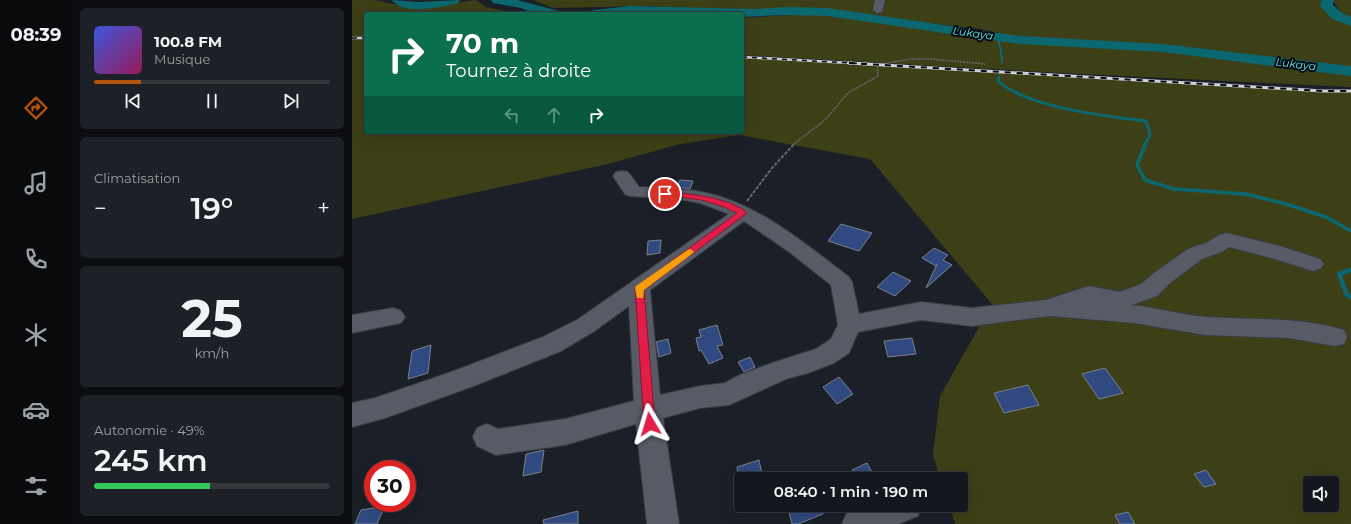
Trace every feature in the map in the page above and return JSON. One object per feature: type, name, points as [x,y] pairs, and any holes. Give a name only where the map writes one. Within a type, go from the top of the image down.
[{"type":"street","points":[[487,437],[496,442],[564,432],[617,416],[700,397],[729,394],[749,383],[781,370],[808,363],[825,356],[840,346],[850,325],[840,282],[795,246],[726,205],[703,198],[678,194],[636,192],[631,190],[622,176]]},
{"type":"street","points":[[352,415],[375,410],[462,379],[552,344],[585,326],[640,288],[740,212]]},
{"type":"street","points":[[1050,308],[1065,301],[1089,294],[1120,300],[1149,290],[1162,278],[1195,254],[1215,247],[1226,240],[1280,252],[1313,264]]},
{"type":"street","points":[[640,288],[648,410],[663,524]]},
{"type":"street","points":[[850,325],[921,311],[972,317],[1050,308],[1134,314],[1206,326],[1289,329],[1335,337]]},
{"type":"street","points":[[352,324],[393,317]]},
{"type":"street","points":[[858,524],[889,512]]},
{"type":"path","points":[[740,212],[772,168],[793,145],[825,120],[837,104],[848,93],[878,76],[877,64],[911,59],[931,59],[985,64]]},
{"type":"green space","points":[[352,0],[375,0],[415,9],[476,0],[486,7],[510,12],[364,12],[364,134],[744,134],[744,57],[1323,91],[1351,91],[1351,524],[955,524],[951,512],[968,512],[968,472],[938,472],[933,455],[940,396],[992,304],[870,159],[739,135],[680,144],[608,164],[352,219]]},
{"type":"green space","points":[[533,0],[1323,0],[1323,9],[1332,17],[1351,25],[1351,67],[1124,42],[1021,38],[981,29],[809,9],[762,10],[750,12],[650,6],[553,8]]},
{"type":"green space","points":[[1333,0],[1351,0],[1351,19],[1340,14],[1341,13]]},
{"type":"green space","points":[[822,13],[1040,45],[1170,51],[1351,73],[1351,87],[744,55],[744,18]]},
{"type":"building","points":[[680,180],[693,181],[690,189],[677,187]]},
{"type":"building","points":[[841,224],[872,233],[859,251],[828,241]]},
{"type":"building","points":[[661,240],[660,253],[647,255],[648,241]]},
{"type":"building","points":[[934,248],[948,255],[943,260],[952,265],[926,288],[937,264],[936,266],[922,258]]},
{"type":"building","points":[[893,272],[911,281],[895,296],[877,287]]},
{"type":"building","points":[[717,325],[723,345],[717,346],[723,358],[709,364],[701,350],[699,351],[696,338],[701,337],[699,330]]},
{"type":"building","points":[[912,338],[916,354],[888,357],[884,341]]},
{"type":"building","points":[[668,339],[671,353],[659,357],[656,342]]},
{"type":"building","points":[[431,345],[428,373],[408,379],[412,351]]},
{"type":"building","points":[[750,357],[755,367],[744,372],[738,362]]},
{"type":"building","points":[[1105,368],[1123,393],[1099,399],[1082,374]]},
{"type":"building","points":[[839,377],[853,394],[837,404],[823,387]]},
{"type":"building","points":[[1028,385],[1039,405],[1004,413],[994,393]]},
{"type":"building","points":[[544,450],[541,472],[523,476],[526,454]]},
{"type":"building","points":[[759,460],[762,472],[738,472],[737,467]]},
{"type":"building","points":[[867,463],[872,472],[853,472],[852,470]]},
{"type":"building","points":[[1206,470],[1216,484],[1204,487],[1194,474]]},
{"type":"building","points":[[361,510],[364,510],[364,512],[382,512],[377,524],[355,524]]},
{"type":"building","points":[[578,511],[578,524],[544,524],[543,520]]},
{"type":"building","points":[[789,512],[822,512],[823,514],[798,524],[792,524]]},
{"type":"building","points":[[1128,512],[1135,524],[1120,524],[1115,515]]},
{"type":"waterway","name":"Lukaya","points":[[398,0],[411,5],[425,5],[454,0]]},
{"type":"waterway","name":"Lukaya","points":[[497,0],[524,5],[544,12]]},
{"type":"waterway","name":"Lukaya","points":[[1328,0],[1326,6],[1337,16],[1351,22]]},
{"type":"waterway","name":"Lukaya","points":[[612,12],[630,10],[713,12]]},
{"type":"waterway","name":"Lukaya","points":[[744,13],[787,11],[827,12],[1020,40],[1163,48],[1351,71]]},
{"type":"waterway","points":[[997,36],[1001,50],[1002,62]]},
{"type":"waterway","points":[[999,77],[998,81],[1011,90],[1028,98],[1047,104],[1090,113],[1146,121],[1150,135],[1145,144]]},
{"type":"waterway","points":[[1146,143],[1137,165],[1145,180],[1174,189],[1246,194],[1286,204],[1326,217],[1351,231]]},
{"type":"waterway","points":[[1351,270],[1339,274],[1347,295],[1351,297]]},
{"type":"railway","points":[[352,38],[364,38]]},
{"type":"railway","points":[[744,57],[867,64]]},
{"type":"railway","points":[[849,63],[1323,91],[1351,91]]},
{"type":"slow traffic","points":[[640,296],[640,288],[689,252]]},
{"type":"route","points":[[650,424],[640,288],[742,213],[726,205],[703,198],[678,194],[665,194]]}]
